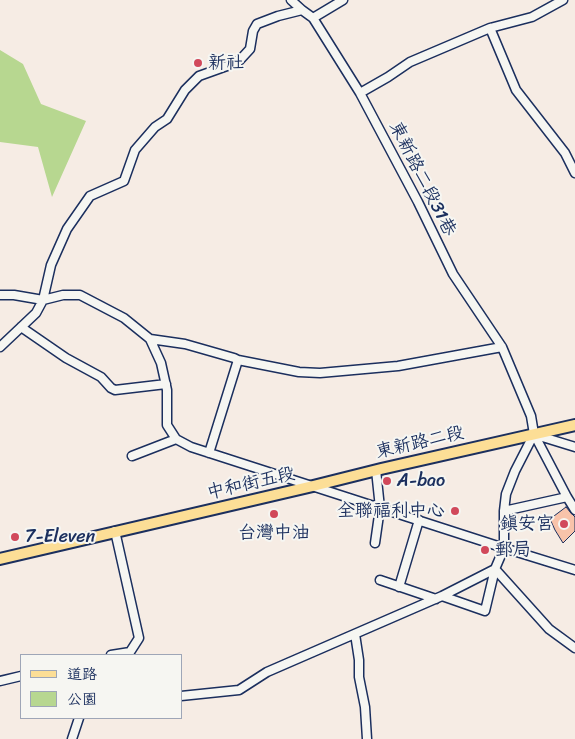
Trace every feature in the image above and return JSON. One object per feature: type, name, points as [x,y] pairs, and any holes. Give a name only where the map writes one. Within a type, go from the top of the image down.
[{"type":"main road","name":"東新路二段","points":[[313,486],[575,425]]},
{"type":"main road","name":"中和街五段","points":[[0,559],[313,486]]},
{"type":"street","name":"東新路二段31巷","points":[[291,0],[313,18],[360,93],[418,202],[453,274],[502,347],[531,416],[534,434],[575,510]]},
{"type":"street","points":[[313,18],[343,0]]},
{"type":"street","points":[[360,93],[410,62],[490,28],[532,17],[563,0]]},
{"type":"street","points":[[0,347],[36,313],[43,300],[52,265],[67,229],[90,196],[124,181],[135,150],[155,127],[167,119],[185,90],[198,76],[238,62],[250,49],[252,31],[257,24],[302,10]]},
{"type":"street","points":[[490,28],[516,90],[565,153],[575,173]]},
{"type":"street","points":[[0,295],[14,295],[43,300],[63,295],[80,295],[124,318],[150,340],[161,363],[166,384],[167,425],[176,439],[191,447],[313,486]]},
{"type":"street","points":[[21,327],[66,358],[101,378],[115,390],[166,384]]},
{"type":"street","points":[[150,340],[185,344],[238,360],[299,372],[398,366],[502,347]]},
{"type":"street","points":[[209,453],[238,360]]},
{"type":"street","points":[[380,580],[485,611],[495,569],[504,548],[506,494],[515,470],[534,434],[575,447]]},
{"type":"street","points":[[132,456],[176,439]]},
{"type":"street","points":[[375,543],[380,508],[376,470]]},
{"type":"street","name":"中和街五段","points":[[313,486],[575,570]]},
{"type":"street","points":[[504,511],[567,497]]},
{"type":"street","points":[[399,587],[419,520]]},
{"type":"street","points":[[115,531],[139,638],[130,652],[117,654]]},
{"type":"street","points":[[182,696],[239,690],[267,672],[439,597],[495,569]]},
{"type":"street","points":[[495,569],[549,629],[575,648]]},
{"type":"street","points":[[355,634],[359,660],[359,677],[365,707],[367,739]]},
{"type":"street","points":[[0,681],[20,676]]},
{"type":"street","points":[[72,739],[78,719]]},
{"type":"green space","points":[[0,50],[23,64],[41,104],[86,121],[52,197],[38,147],[0,142]]},
{"type":"building","name":"鎮安宮","points":[[566,507],[575,517],[575,531],[563,543],[550,519]]},
{"type":"place","name":"新社","points":[[198,63]]},
{"type":"place","name":"A-bao","points":[[387,481]]},
{"type":"place","name":"全聯福利中心","points":[[455,511]]},
{"type":"place","name":"台灣中油","points":[[274,514]]},
{"type":"place","name":"鎮安宮","points":[[564,524]]},
{"type":"place","name":"7-Eleven","points":[[15,537]]},
{"type":"place","name":"郵局","points":[[485,550]]}]
